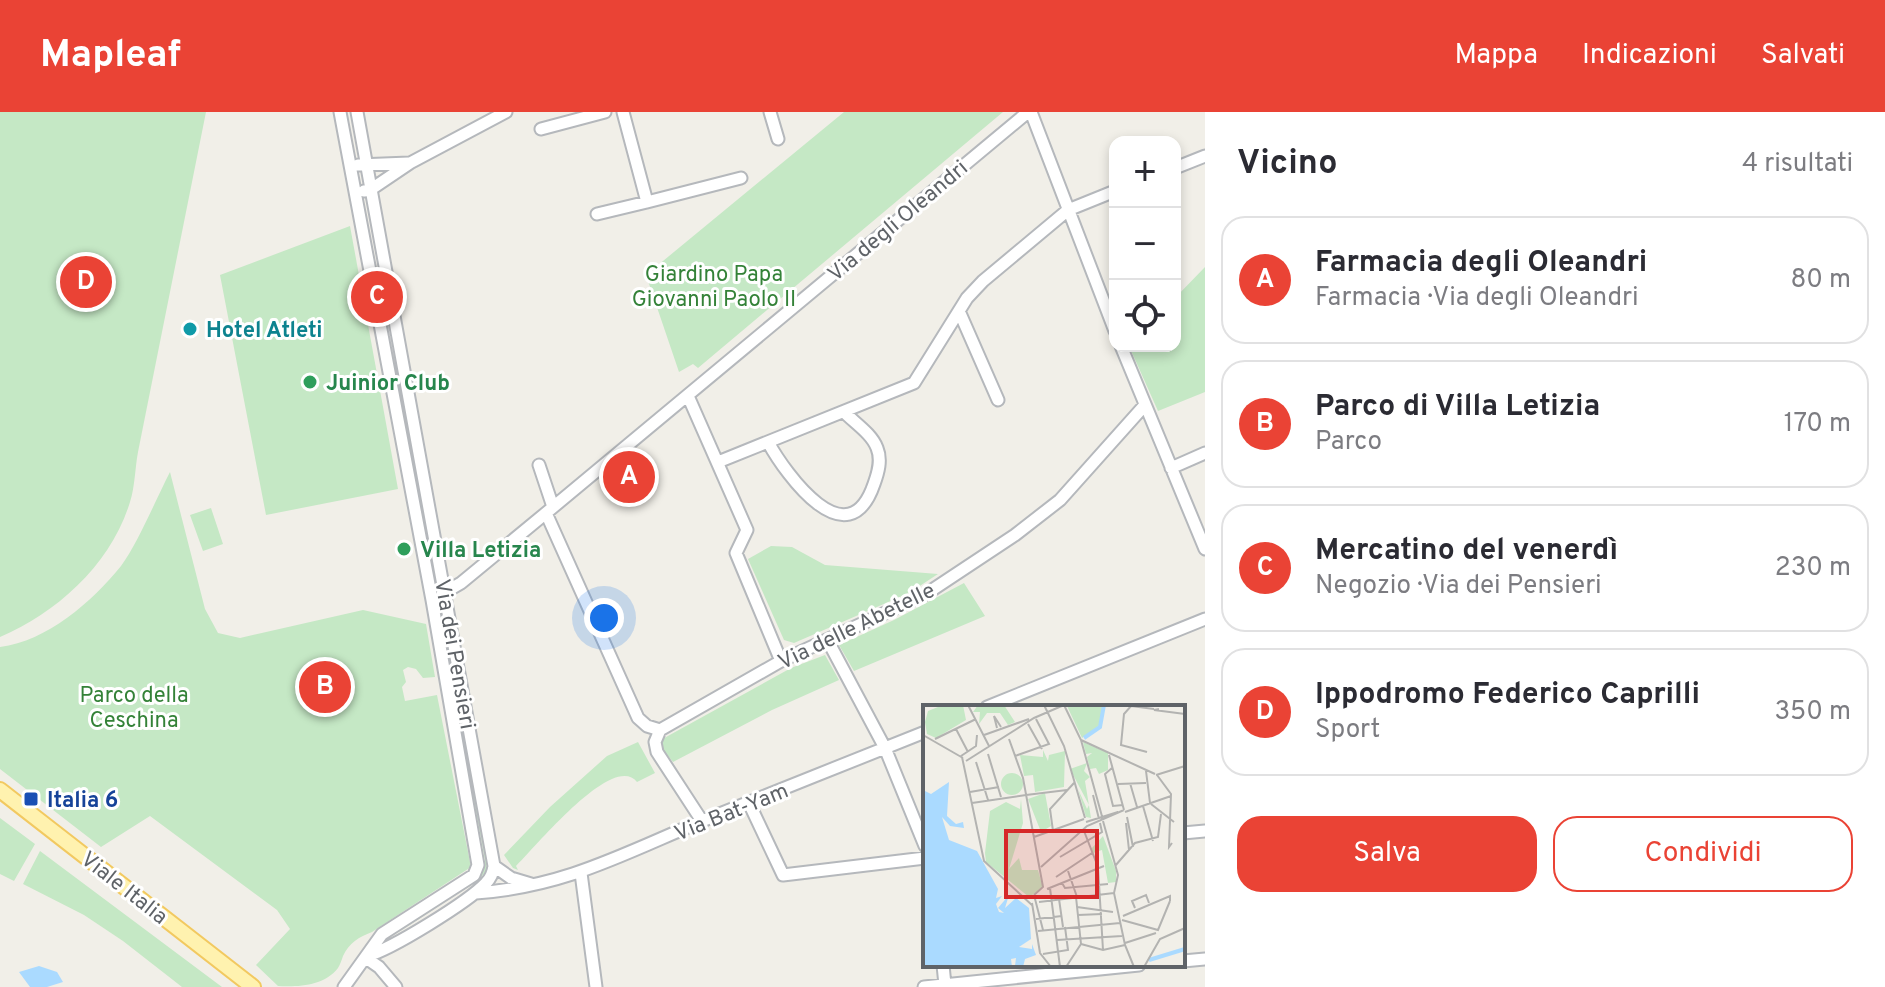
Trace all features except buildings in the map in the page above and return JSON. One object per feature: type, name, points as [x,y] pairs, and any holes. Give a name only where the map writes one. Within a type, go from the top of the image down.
[{"type":"main road","name":"Viale Italia","points":[[0,790],[253,986]]},
{"type":"street","name":"Via dei Pensieri","points":[[334,987],[346,982],[382,934],[474,875],[478,868],[432,600],[340,112]]},
{"type":"street","name":"Via dei Pensieri","points":[[357,112],[494,866],[488,881],[473,893],[390,947],[366,957]]},
{"type":"street","points":[[356,193],[370,190],[410,163],[506,112]]},
{"type":"street","points":[[541,129],[605,112]]},
{"type":"street","points":[[623,112],[647,202]]},
{"type":"street","points":[[770,112],[778,139]]},
{"type":"street","points":[[1030,112],[1109,316]]},
{"type":"street","name":"Via degli Oleandri","points":[[432,600],[461,583],[1030,112]]},
{"type":"street","points":[[1181,166],[1205,156]]},
{"type":"street","points":[[351,166],[410,163]]},
{"type":"street","points":[[597,214],[741,178]]},
{"type":"street","points":[[718,462],[914,383],[959,311],[983,281],[1068,210],[1109,193]]},
{"type":"street","points":[[959,311],[998,400]]},
{"type":"street","points":[[1123,352],[1205,549]]},
{"type":"street","points":[[688,396],[747,530],[736,553],[781,661]]},
{"type":"street","name":"Via delle Abetelle","points":[[660,730],[781,661],[926,594],[1040,518],[1060,500],[1144,406]]},
{"type":"street","points":[[768,442],[785,470],[813,501],[840,514],[852,512],[865,503],[871,493],[879,467],[879,454],[872,439],[844,412]]},
{"type":"street","points":[[1171,468],[1205,453]]},
{"type":"street","points":[[539,465],[550,510],[638,718],[647,726],[660,730],[655,742],[657,752],[702,821]]},
{"type":"street","points":[[992,705],[1205,619]]},
{"type":"street","points":[[828,641],[885,748],[923,841]]},
{"type":"street","name":"Via Bat-Yam","points":[[473,893],[511,890],[581,873],[923,733]]},
{"type":"street","points":[[749,803],[783,875],[923,858]]},
{"type":"street","points":[[1185,833],[1205,831]]},
{"type":"street","points":[[494,866],[511,878],[535,885]]},
{"type":"street","points":[[581,873],[596,987]]},
{"type":"street","points":[[366,957],[396,987]]},
{"type":"street","points":[[1185,961],[1205,959]]},
{"type":"street","points":[[942,967],[934,986],[985,984],[1123,967]]},
{"type":"green space","points":[[0,112],[206,112],[133,490],[121,525],[96,565],[62,600],[0,637]]},
{"type":"green space","name":"Giardino Papa Giovanni Paolo II","points":[[844,112],[1003,112],[698,368],[693,364],[679,372],[646,275]]},
{"type":"green space","name":"Juinior Club","points":[[350,226],[398,489],[266,515],[220,275]]},
{"type":"green space","points":[[1205,267],[1205,392],[1158,411],[1132,352],[1181,352],[1181,292]]},
{"type":"green space","name":"Parco della Ceschina","points":[[170,472],[205,609],[218,633],[240,638],[363,610],[426,624],[435,677],[423,678],[416,669],[408,667],[403,670],[406,682],[402,687],[405,701],[437,695],[471,867],[355,941],[345,951],[339,967],[332,974],[311,984],[278,986],[256,965],[290,929],[277,910],[150,816],[101,847],[0,769],[0,647],[35,637],[51,628],[96,593],[121,566]]},
{"type":"green space","points":[[211,508],[223,544],[203,551],[190,515]]},
{"type":"green space","points":[[771,546],[792,547],[825,565],[938,574],[909,593],[794,643],[784,640],[748,559]]},
{"type":"green space","points":[[964,583],[985,616],[854,671],[839,645]]},
{"type":"green space","points":[[825,655],[839,680],[772,710],[673,762],[657,742],[791,668]]},
{"type":"green space","points":[[463,741],[466,741],[487,860],[486,871],[479,880],[391,937],[477,879],[483,871],[485,860]]},
{"type":"green space","points":[[638,742],[655,773],[637,782],[626,776],[610,780],[593,790],[539,841],[516,866],[518,870],[513,868],[504,855],[550,807],[607,756]]},
{"type":"green space","points":[[0,818],[35,844],[14,881],[0,874]]},
{"type":"green space","points":[[40,851],[222,987],[182,987],[84,915],[23,884]]},
{"type":"water","points":[[39,966],[57,972],[63,982],[47,987],[30,987],[19,972]]},
{"type":"place","name":"Ippodromo Federico Caprilli","points":[[86,282]]},
{"type":"place","name":"Mercatino del venerdì","points":[[377,297]]},
{"type":"place","name":"Hotel Atleti","points":[[190,329]]},
{"type":"place","name":"Juinior Club","points":[[310,382]]},
{"type":"place","name":"Farmacia degli Oleandri","points":[[629,477]]},
{"type":"place","name":"Villa Letizia","points":[[404,549]]},
{"type":"place","name":"Parco di Villa Letizia","points":[[325,687]]},
{"type":"place","name":"Italia 6","points":[[31,799]]}]
